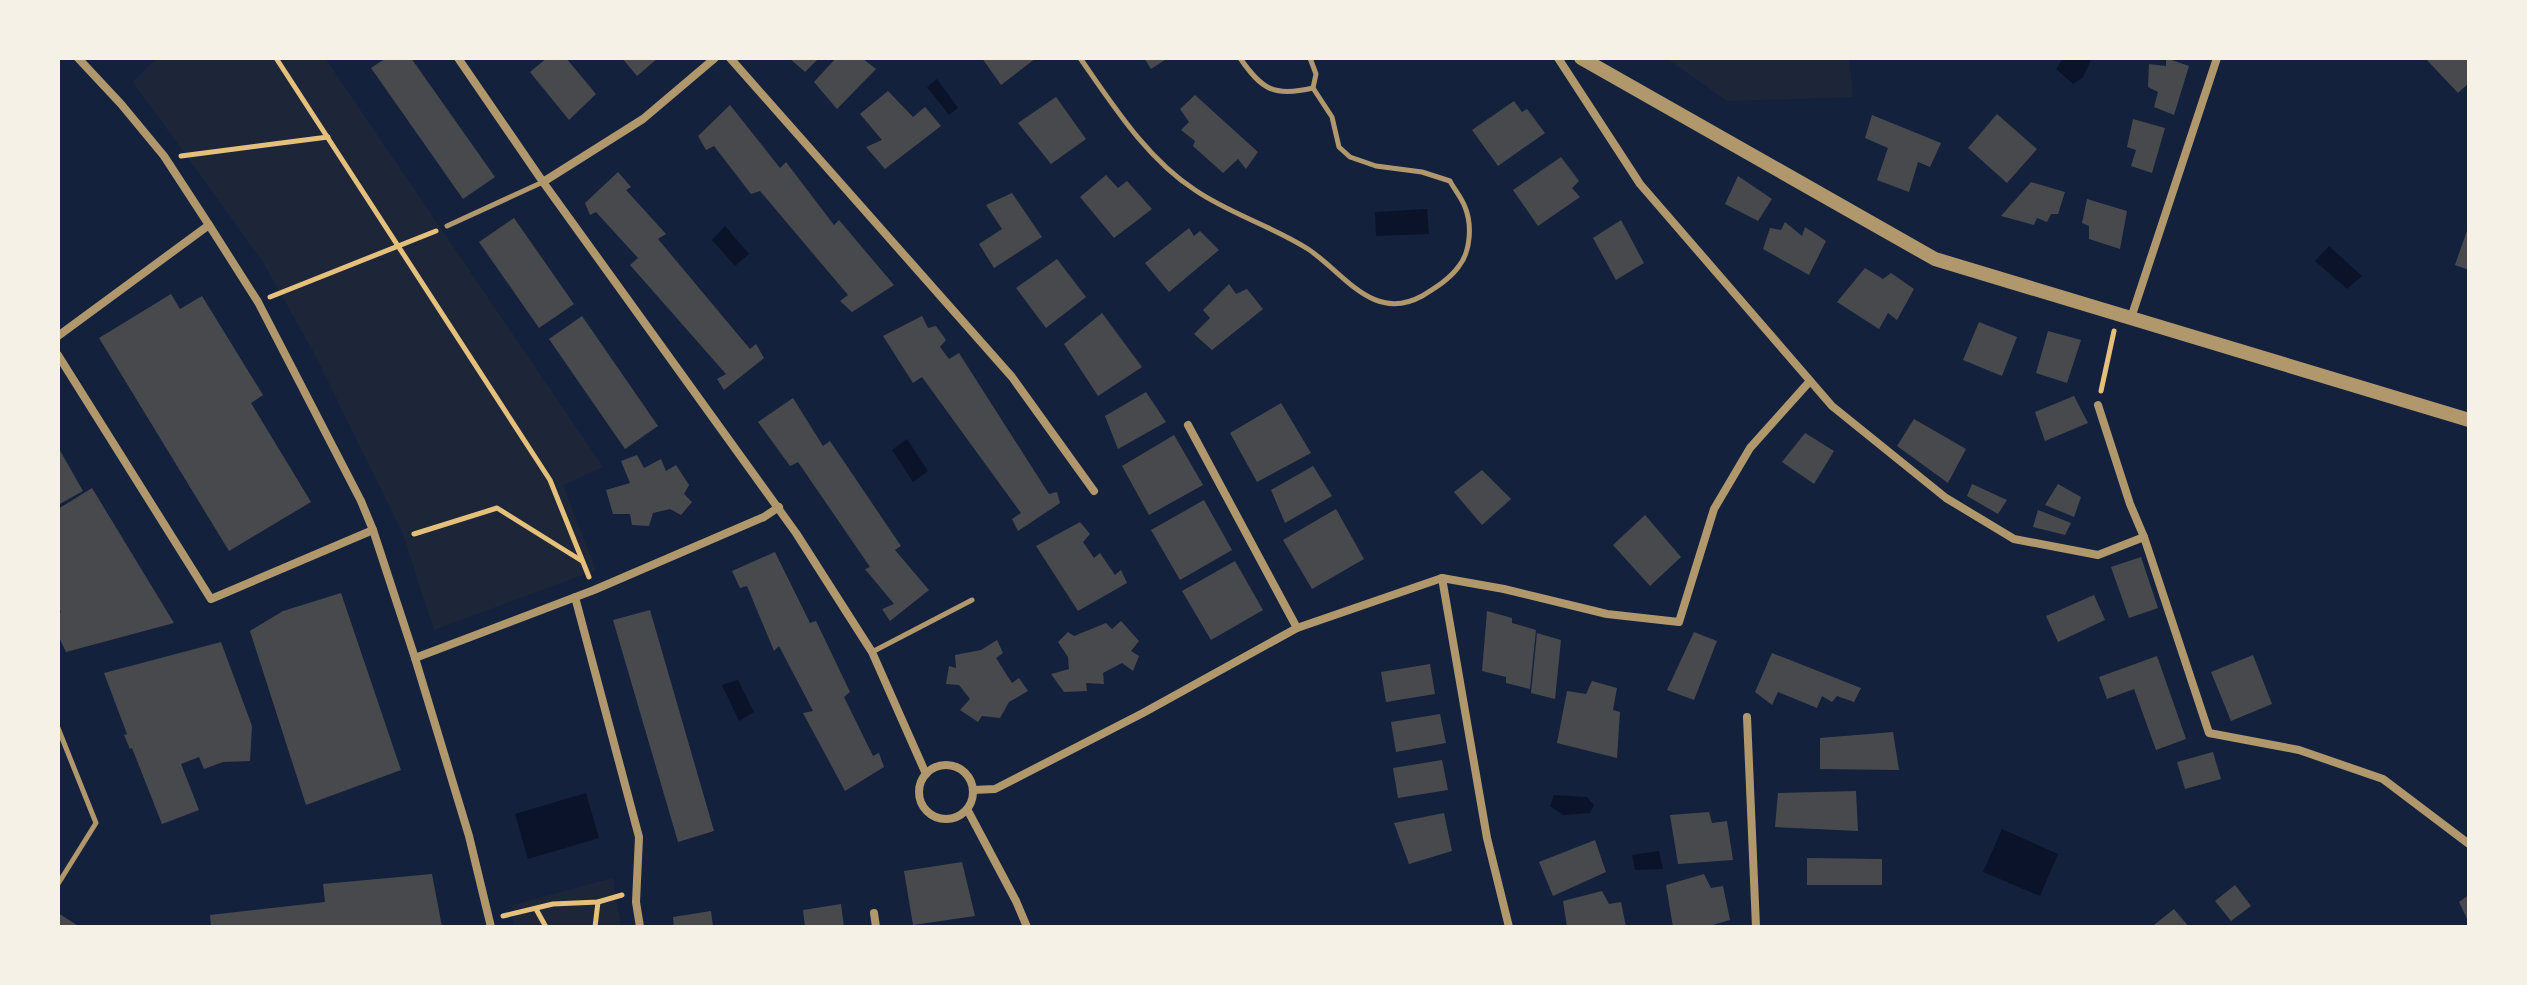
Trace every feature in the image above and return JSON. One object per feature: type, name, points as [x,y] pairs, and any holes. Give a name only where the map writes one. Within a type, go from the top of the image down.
[{"type":"street","points":[[78,58],[164,156],[209,225],[258,302],[361,501],[415,658],[469,836],[491,922]]},
{"type":"street","points":[[458,58],[543,182],[779,507],[872,652],[926,774]]},
{"type":"street","points":[[543,182],[643,119],[715,58]]},
{"type":"street","points":[[730,58],[1012,377],[1094,491]]},
{"type":"street","points":[[1558,58],[1640,184],[1832,406],[1946,498],[2014,539],[2098,555],[2144,537]]},
{"type":"street","points":[[1581,58],[1935,259],[2469,420]]},
{"type":"street","points":[[2124,316],[2217,58]]},
{"type":"street","points":[[58,336],[209,225]]},
{"type":"street","points":[[58,355],[211,599],[373,530]]},
{"type":"street","points":[[973,790],[995,789],[1143,713],[1297,628],[1442,578],[1504,589],[1607,614],[1679,622],[1714,509],[1750,448],[1810,381]]},
{"type":"street","points":[[2098,405],[2209,733],[2299,750],[2383,779],[2469,844]]},
{"type":"street","points":[[1188,425],[1297,628]]},
{"type":"street","points":[[415,658],[594,590],[764,517],[779,507]]},
{"type":"street","points":[[1442,578],[1487,838],[1509,927]]},
{"type":"street","points":[[575,597],[639,837],[637,890],[640,927]]},
{"type":"street","points":[[1747,717],[1756,927]]},
{"type":"street","points":[[937,766],[956,766],[964,771],[973,790],[967,809],[946,819],[926,809],[919,791],[926,774],[937,766]]},
{"type":"street","points":[[967,809],[1027,927]]},
{"type":"street","points":[[874,913],[876,927]]},
{"type":"lane","points":[[1080,58],[1122,117],[1164,166],[1194,190],[1234,214],[1274,230],[1310,250],[1374,301],[1407,304],[1439,286],[1460,265],[1469,232],[1465,207],[1450,181],[1422,172],[1376,166],[1350,157],[1339,147],[1332,117],[1313,88],[1316,74],[1310,58]]},
{"type":"lane","points":[[1240,58],[1252,77],[1269,91],[1294,93],[1313,88]]},
{"type":"lane","points":[[447,226],[543,182]]},
{"type":"lane","points":[[872,652],[972,600]]},
{"type":"lane","points":[[58,728],[96,823],[58,884]]},
{"type":"path","points":[[276,58],[550,480],[594,590]]},
{"type":"path","points":[[164,156],[186,156],[328,137]]},
{"type":"path","points":[[280,293],[430,233]]},
{"type":"path","points":[[2098,405],[2124,316]]},
{"type":"path","points":[[414,534],[497,508],[583,562]]},
{"type":"path","points":[[491,922],[553,904],[598,902],[637,890]]},
{"type":"path","points":[[595,927],[598,902]]},
{"type":"path","points":[[536,909],[546,927]]},
{"type":"shaded area","points":[[157,58],[325,58],[603,467],[563,485],[596,570],[434,630],[403,534],[315,355],[263,262],[133,82]]},
{"type":"shaded area","points":[[1666,58],[1849,58],[1853,97],[1727,101]]},
{"type":"shaded area","points":[[2063,58],[2092,58],[2083,77],[2073,84],[2056,69]]},
{"type":"shaded area","points":[[937,79],[958,108],[949,115],[927,87]]},
{"type":"shaded area","points":[[1427,209],[1429,234],[1376,236],[1375,212]]},
{"type":"shaded area","points":[[725,226],[749,254],[735,266],[712,240]]},
{"type":"shaded area","points":[[2329,246],[2362,276],[2347,289],[2315,261]]},
{"type":"shaded area","points":[[907,439],[928,471],[913,482],[892,450]]},
{"type":"shaded area","points":[[738,680],[754,712],[739,721],[722,685]]},
{"type":"shaded area","points":[[586,793],[599,838],[528,859],[515,814]]},
{"type":"shaded area","points":[[1554,795],[1587,797],[1594,805],[1590,813],[1563,815],[1550,806]]},
{"type":"shaded area","points":[[2002,829],[2058,854],[2040,896],[1983,872]]},
{"type":"shaded area","points":[[1659,851],[1663,869],[1635,870],[1632,855]]},
{"type":"shaded area","points":[[613,878],[621,927],[514,927],[512,905]]},
{"type":"building","points":[[386,58],[411,58],[495,177],[463,199],[371,68]]},
{"type":"building","points":[[547,58],[566,58],[596,94],[569,120],[530,72]]},
{"type":"building","points":[[622,58],[658,58],[637,76]]},
{"type":"building","points":[[789,58],[819,58],[805,72]]},
{"type":"building","points":[[836,58],[862,58],[876,69],[837,109],[814,82]]},
{"type":"building","points":[[982,58],[1036,58],[1001,85]]},
{"type":"building","points":[[1144,58],[1168,58],[1151,69]]},
{"type":"building","points":[[2166,58],[2189,66],[2174,115],[2154,107],[2158,92],[2148,87],[2149,64],[2166,66]]},
{"type":"building","points":[[2425,58],[2466,58],[2469,61],[2469,83],[2458,93]]},
{"type":"building","points":[[888,91],[913,117],[925,107],[941,126],[885,169],[866,147],[882,140],[860,114]]},
{"type":"building","points":[[1195,95],[1258,152],[1246,169],[1238,159],[1223,173],[1193,146],[1195,141],[1181,130],[1189,122],[1180,109]]},
{"type":"building","points":[[1056,97],[1086,139],[1051,164],[1018,123]]},
{"type":"building","points":[[1514,101],[1522,112],[1527,109],[1545,133],[1498,166],[1472,130]]},
{"type":"building","points":[[730,105],[780,168],[786,162],[834,225],[839,220],[894,285],[852,312],[840,301],[848,295],[760,191],[751,194],[714,146],[706,150],[698,136]]},
{"type":"building","points":[[1997,114],[2037,149],[2007,183],[1968,148]]},
{"type":"building","points":[[1872,115],[1941,143],[1930,167],[1918,162],[1909,192],[1877,180],[1888,148],[1865,138]]},
{"type":"building","points":[[2133,119],[2165,128],[2152,173],[2131,166],[2136,150],[2127,147]]},
{"type":"building","points":[[1561,157],[1579,181],[1572,188],[1580,197],[1538,226],[1513,190]]},
{"type":"building","points":[[618,172],[631,187],[626,190],[666,234],[658,239],[750,349],[756,344],[764,358],[724,390],[717,379],[726,374],[630,265],[638,258],[596,212],[590,215],[585,203]]},
{"type":"building","points":[[1106,175],[1118,188],[1127,181],[1152,209],[1114,238],[1080,197]]},
{"type":"building","points":[[1738,176],[1772,199],[1758,221],[1725,204]]},
{"type":"building","points":[[2031,182],[2065,192],[2058,214],[2051,214],[2047,222],[2037,218],[2034,225],[2001,216]]},
{"type":"building","points":[[1012,193],[1042,237],[994,268],[979,244],[1002,229],[986,205]]},
{"type":"building","points":[[2087,199],[2127,211],[2120,249],[2089,239],[2089,226],[2082,223]]},
{"type":"building","points":[[514,218],[574,304],[539,328],[479,242]]},
{"type":"building","points":[[1621,220],[1644,263],[1616,280],[1593,238]]},
{"type":"building","points":[[1785,222],[1802,236],[1805,227],[1826,241],[1809,275],[1763,249],[1770,228],[1781,230]]},
{"type":"building","points":[[2469,225],[2469,270],[2455,265]]},
{"type":"building","points":[[1189,228],[1194,236],[1200,231],[1219,250],[1169,292],[1145,263]]},
{"type":"building","points":[[1057,259],[1086,297],[1046,328],[1016,288]]},
{"type":"building","points":[[1865,268],[1883,279],[1891,273],[1914,289],[1897,320],[1888,313],[1879,329],[1837,302]]},
{"type":"building","points":[[1229,284],[1236,294],[1247,289],[1263,309],[1212,350],[1194,334],[1210,318],[1203,310]]},
{"type":"building","points":[[171,294],[180,309],[202,296],[263,395],[251,403],[311,502],[229,551],[99,338]]},
{"type":"building","points":[[1102,313],[1142,367],[1098,396],[1064,344]]},
{"type":"building","points":[[582,316],[658,426],[625,449],[549,339]]},
{"type":"building","points":[[922,316],[928,328],[936,326],[946,340],[940,347],[949,359],[959,353],[1049,494],[1057,492],[1060,503],[1018,531],[1012,519],[1021,513],[922,377],[913,383],[883,336]]},
{"type":"building","points":[[1979,322],[2017,337],[2002,376],[1963,360]]},
{"type":"building","points":[[2048,331],[2081,340],[2067,383],[2036,373]]},
{"type":"building","points":[[1146,392],[1166,422],[1118,449],[1105,416]]},
{"type":"building","points":[[2074,396],[2088,423],[2045,441],[2035,412]]},
{"type":"building","points":[[793,398],[823,446],[830,441],[901,546],[895,550],[929,590],[890,621],[882,609],[894,604],[865,569],[870,567],[798,462],[790,466],[758,422]]},
{"type":"building","points":[[1281,403],[1311,453],[1257,482],[1230,433]]},
{"type":"building","points":[[1914,419],[1966,449],[1948,483],[1897,446]]},
{"type":"building","points":[[1805,433],[1834,451],[1814,484],[1782,462]]},
{"type":"building","points":[[1174,435],[1203,485],[1149,515],[1122,466]]},
{"type":"building","points":[[58,447],[83,491],[58,505]]},
{"type":"building","points":[[637,455],[644,468],[661,459],[666,471],[676,465],[689,485],[684,494],[692,502],[681,515],[670,509],[653,513],[649,526],[632,525],[630,514],[613,514],[606,490],[630,483],[621,461]]},
{"type":"building","points":[[1313,466],[1332,496],[1285,523],[1271,490]]},
{"type":"building","points":[[1482,470],[1511,499],[1482,525],[1454,492]]},
{"type":"building","points":[[1972,484],[2007,500],[1998,514],[1967,496]]},
{"type":"building","points":[[2058,484],[2081,497],[2074,517],[2045,505]]},
{"type":"building","points":[[92,488],[174,623],[66,652],[58,635],[58,613],[61,612],[58,607],[58,509]]},
{"type":"building","points":[[1204,500],[1232,550],[1180,580],[1151,530]]},
{"type":"building","points":[[1336,509],[1364,559],[1312,589],[1283,540]]},
{"type":"building","points":[[2038,510],[2071,523],[2065,535],[2033,527]]},
{"type":"building","points":[[1645,515],[1681,557],[1650,586],[1613,545]]},
{"type":"building","points":[[1080,522],[1090,534],[1083,542],[1094,558],[1100,553],[1115,575],[1121,570],[1127,583],[1078,611],[1036,546]]},
{"type":"building","points":[[775,552],[810,623],[816,621],[850,692],[844,697],[873,756],[879,753],[884,767],[845,791],[803,713],[813,711],[779,646],[774,651],[747,586],[740,588],[732,571]]},
{"type":"building","points":[[2141,557],[2158,608],[2129,618],[2111,567]]},
{"type":"building","points":[[1235,561],[1263,610],[1211,640],[1182,591]]},
{"type":"building","points":[[341,593],[401,770],[306,805],[250,631],[283,611]]},
{"type":"building","points":[[2094,595],[2105,620],[2058,642],[2046,616]]},
{"type":"building","points":[[650,610],[714,831],[678,842],[613,620]]},
{"type":"building","points":[[1487,611],[1512,618],[1512,623],[1536,630],[1530,689],[1506,683],[1506,677],[1482,671]]},
{"type":"building","points":[[1121,621],[1139,641],[1131,651],[1139,656],[1133,671],[1122,663],[1103,673],[1104,684],[1086,683],[1087,691],[1064,692],[1051,674],[1069,669],[1068,657],[1058,642],[1068,632],[1074,636],[1106,623],[1112,629]]},
{"type":"building","points":[[1694,632],[1717,641],[1694,700],[1667,690]]},
{"type":"building","points":[[1537,633],[1561,640],[1555,699],[1531,693]]},
{"type":"building","points":[[997,640],[1003,653],[996,658],[1012,683],[1019,678],[1028,691],[1009,702],[1000,718],[982,716],[978,722],[960,710],[970,699],[959,685],[946,684],[949,666],[956,668],[955,655],[981,650]]},
{"type":"building","points":[[221,642],[252,726],[250,761],[223,762],[204,769],[199,757],[181,764],[199,810],[162,824],[124,735],[127,734],[104,673]]},
{"type":"building","points":[[1772,653],[1861,688],[1854,702],[1837,696],[1832,702],[1822,696],[1817,708],[1778,692],[1772,705],[1755,692]]},
{"type":"building","points":[[2253,655],[2272,704],[2231,721],[2211,672]]},
{"type":"building","points":[[2157,656],[2186,739],[2156,750],[2134,689],[2107,699],[2099,677]]},
{"type":"building","points":[[1430,664],[1435,694],[1386,702],[1381,672]]},
{"type":"building","points":[[1592,681],[1617,688],[1613,710],[1620,712],[1617,758],[1557,743],[1567,691],[1586,694]]},
{"type":"building","points":[[1440,714],[1446,743],[1396,752],[1391,722]]},
{"type":"building","points":[[1893,732],[1899,770],[1820,769],[1820,738]]},
{"type":"building","points":[[2213,752],[2221,779],[2185,789],[2177,762]]},
{"type":"building","points":[[1442,760],[1448,790],[1398,798],[1393,768]]},
{"type":"building","points":[[1856,791],[1858,831],[1775,827],[1778,793]]},
{"type":"building","points":[[1709,812],[1712,823],[1727,821],[1733,860],[1678,864],[1670,815]]},
{"type":"building","points":[[1444,813],[1452,851],[1409,864],[1394,823]]},
{"type":"building","points":[[1595,840],[1606,872],[1553,896],[1539,862]]},
{"type":"building","points":[[1807,858],[1882,859],[1882,885],[1807,885]]},
{"type":"building","points":[[962,862],[975,916],[913,925],[904,871]]},
{"type":"building","points":[[432,874],[442,927],[211,927],[210,915],[325,902],[323,884]]},
{"type":"building","points":[[1704,874],[1711,888],[1723,886],[1730,920],[1706,927],[1673,927],[1666,885]]},
{"type":"building","points":[[2235,885],[2251,906],[2231,921],[2215,901]]},
{"type":"building","points":[[1602,891],[1609,904],[1621,902],[1626,927],[1567,927],[1563,901]]},
{"type":"building","points":[[2469,895],[2469,923],[2459,902]]},
{"type":"building","points":[[841,904],[844,927],[805,927],[803,910]]},
{"type":"building","points":[[2174,909],[2189,927],[2154,925]]},
{"type":"building","points":[[711,911],[713,927],[674,927],[673,917]]},
{"type":"building","points":[[58,913],[80,927],[58,927]]}]
